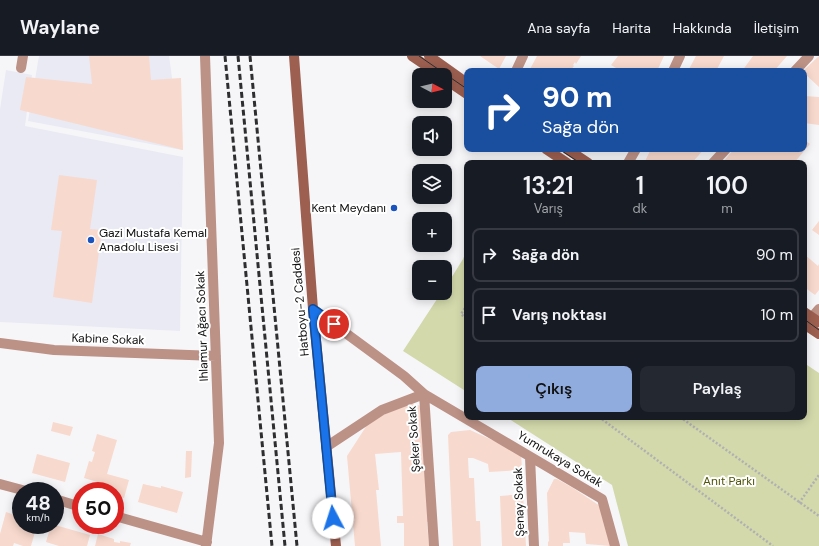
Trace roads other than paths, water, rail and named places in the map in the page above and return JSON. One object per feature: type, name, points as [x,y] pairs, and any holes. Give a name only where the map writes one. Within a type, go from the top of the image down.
[{"type":"main road","name":"Hatboyu-2 Caddesi","points":[[294,56],[313,309],[336,546]]},
{"type":"main road","points":[[412,56],[430,68]]},
{"type":"main road","points":[[429,56],[464,81]]},
{"type":"main road","points":[[452,84],[464,92]]},
{"type":"main road","points":[[550,152],[562,160]]},
{"type":"main road","points":[[572,152],[584,160]]},
{"type":"main road","points":[[809,320],[819,334]]},
{"type":"street","points":[[21,68],[24,56]]},
{"type":"street","name":"Ihlamur Ağacı Sokak","points":[[205,56],[219,443],[206,544]]},
{"type":"street","points":[[518,68],[524,56]]},
{"type":"street","points":[[674,68],[680,56]]},
{"type":"street","points":[[798,68],[809,56]]},
{"type":"street","points":[[717,160],[723,152]]},
{"type":"street","name":"Yumrukaya Sokak","points":[[313,309],[404,376],[424,394],[464,418]]},
{"type":"street","points":[[809,320],[819,309]]},
{"type":"street","name":"Kabine Sokak","points":[[0,343],[54,350],[216,356]]},
{"type":"street","name":"Şeker Sokak","points":[[326,447],[382,410],[424,394],[434,546]]},
{"type":"street","name":"Yumrukaya Sokak","points":[[468,420],[602,499],[615,546]]},
{"type":"street","name":"Şenay Sokak","points":[[530,457],[534,546]]},
{"type":"street","points":[[0,484],[12,487]]},
{"type":"street","points":[[124,519],[206,544]]},
{"type":"tram line","points":[[419,56],[464,87]]},
{"type":"tram line","points":[[564,152],[576,160]]},
{"type":"tram line","points":[[807,321],[819,330]]},
{"type":"railway","points":[[225,56],[272,546]]},
{"type":"railway","points":[[238,56],[285,546]]},
{"type":"railway","points":[[250,56],[297,546]]},
{"type":"place","name":"Kent Meydanı","points":[[394,208]]},
{"type":"place","name":"Gazi Mustafa Kemal Anadolu Lisesi","points":[[91,240]]},
{"type":"park label","name":"Anıt Parkı","points":[[729,481]]}]
